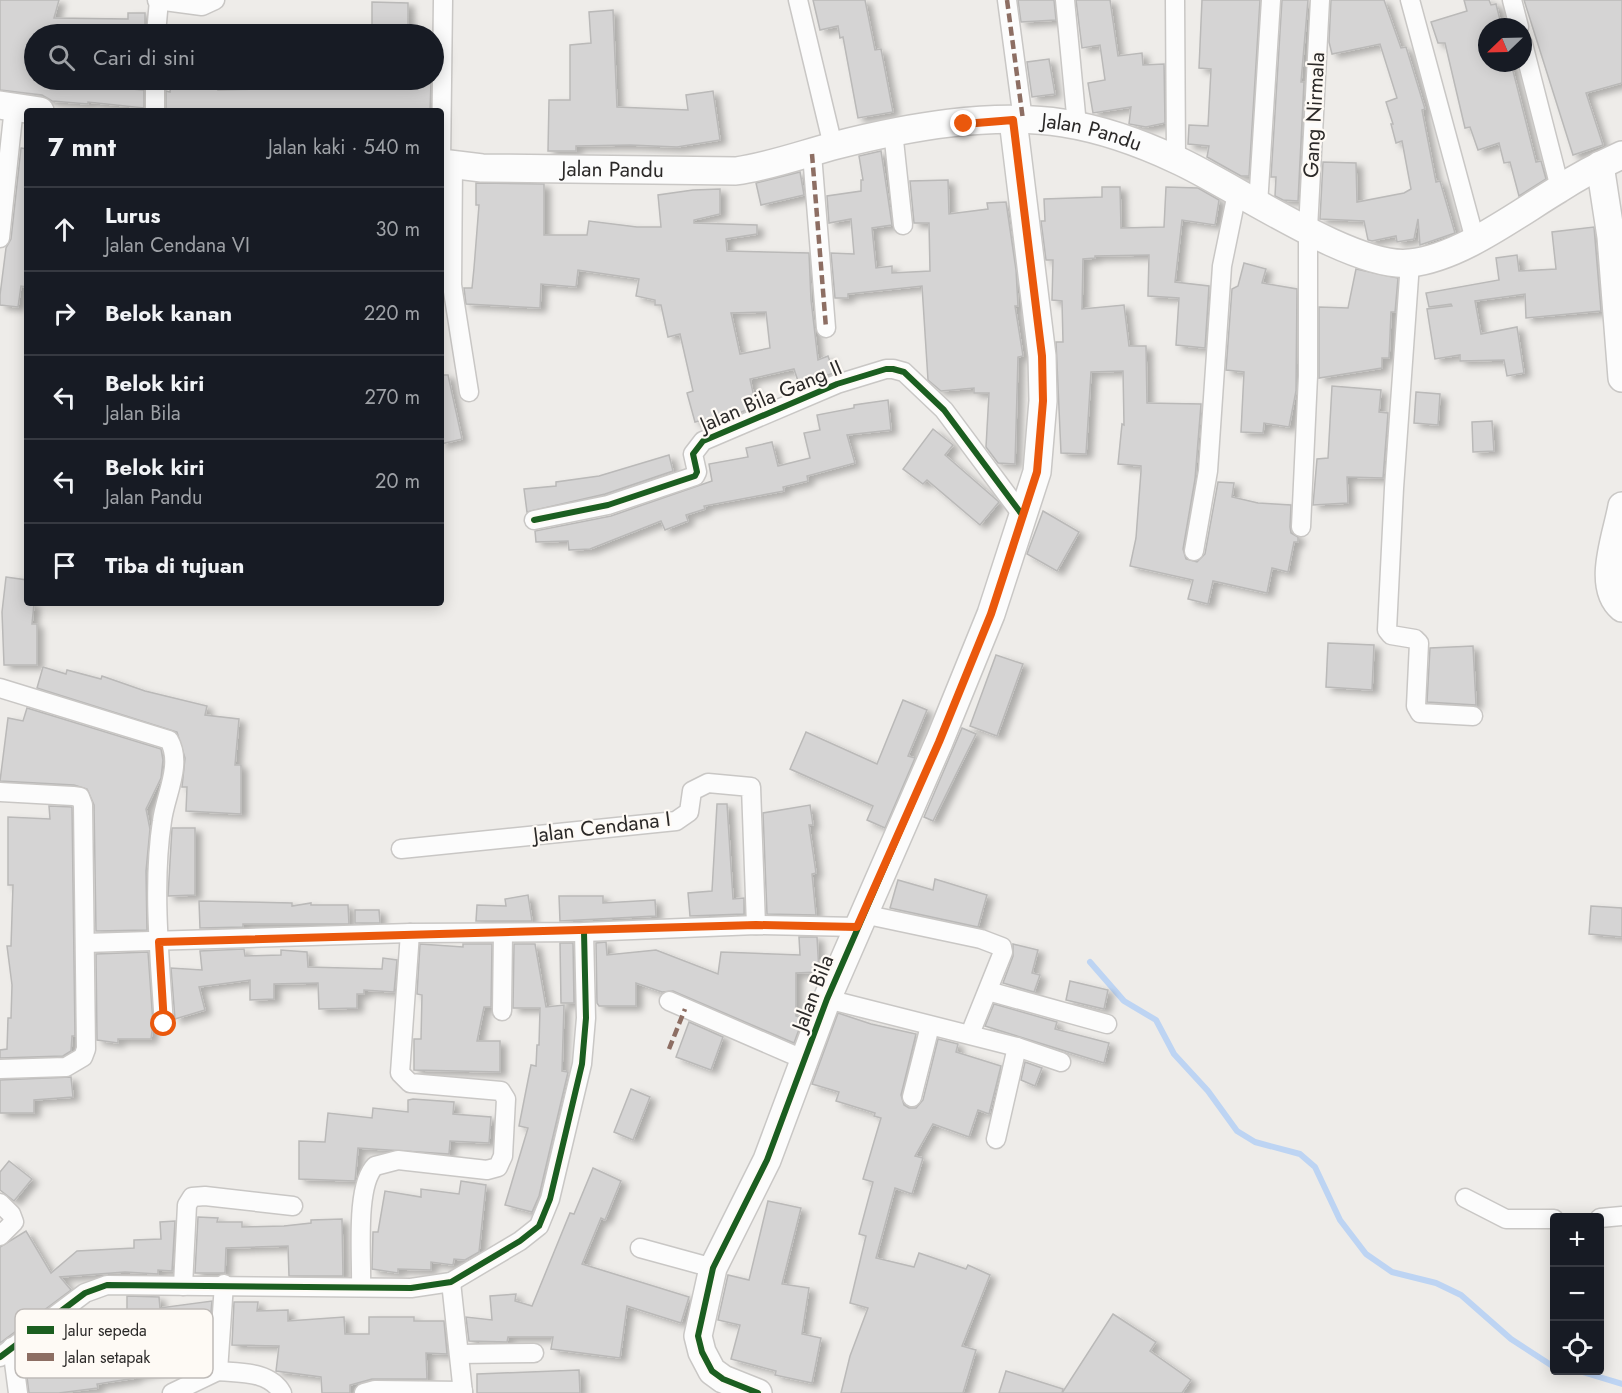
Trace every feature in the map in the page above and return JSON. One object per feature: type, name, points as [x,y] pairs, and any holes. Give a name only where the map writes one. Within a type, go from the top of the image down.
[{"type":"street","points":[[157,24],[158,0],[202,6],[215,0]]},
{"type":"street","points":[[443,0],[444,24]]},
{"type":"street","points":[[798,0],[823,150],[826,328]]},
{"type":"street","points":[[1007,0],[1018,120]]},
{"type":"street","points":[[1065,0],[1077,125]]},
{"type":"street","points":[[1175,0],[1176,159]]},
{"type":"street","points":[[1194,551],[1208,471],[1222,266],[1248,199],[1271,0]]},
{"type":"street","name":"Gang Nirmala","points":[[1301,527],[1308,376],[1308,229],[1320,0]]},
{"type":"street","points":[[1410,0],[1475,240]]},
{"type":"street","points":[[1512,0],[1517,18]]},
{"type":"street","points":[[444,41],[452,285],[469,392]]},
{"type":"street","points":[[1530,72],[1560,188]]},
{"type":"street","points":[[154,108],[155,90]]},
{"type":"street","points":[[0,238],[7,106],[24,109]]},
{"type":"street","name":"Jalan Pandu","points":[[447,164],[736,171],[766,167],[893,132],[1018,120],[1077,125],[1176,159],[1248,199],[1360,253],[1410,263]]},
{"type":"street","name":"Jalan Bila","points":[[758,1393],[723,1379],[711,1371],[702,1352],[698,1336],[713,1268],[767,1160],[827,999],[939,742],[991,614],[1037,472],[1043,401],[1042,356],[1018,120]]},
{"type":"street","points":[[893,132],[903,225]]},
{"type":"street","points":[[1473,716],[1420,713],[1416,706],[1419,643],[1415,639],[1391,635],[1387,630],[1394,488],[1410,263],[1475,240],[1611,160],[1611,237],[1622,378]]},
{"type":"street","name":"Jalan Bila Gang II","points":[[534,520],[608,505],[694,476],[697,472],[693,454],[703,441],[837,384],[886,369],[904,372],[930,394],[1023,516]]},
{"type":"street","points":[[1622,506],[1609,581],[1611,594],[1622,608]]},
{"type":"street","points":[[0,688],[170,741],[175,760],[161,822],[159,942],[164,1024]]},
{"type":"street","name":"Jalan Cendana I","points":[[401,849],[676,821],[689,812],[692,791],[708,783],[751,787],[756,925]]},
{"type":"street","points":[[0,792],[80,797],[83,805],[85,943],[83,1058],[66,1067],[0,1070]]},
{"type":"street","points":[[85,943],[410,933],[585,932],[860,921],[981,939],[1002,946],[1003,952],[970,1034]]},
{"type":"street","points":[[64,1309],[85,1293],[98,1287],[224,1284],[362,1285],[411,1288],[451,1281],[530,1235],[544,1218],[582,1064],[586,1018],[585,932]]},
{"type":"street","points":[[362,1285],[364,1196],[368,1177],[375,1166],[398,1160],[487,1170],[498,1167],[503,1156],[506,1099],[501,1091],[410,1083],[400,1073],[410,933]]},
{"type":"street","points":[[502,1011],[503,933]]},
{"type":"street","points":[[988,991],[1107,1024]]},
{"type":"street","points":[[827,999],[970,1034],[1061,1062]]},
{"type":"street","points":[[669,1001],[805,1060]]},
{"type":"street","points":[[912,1097],[930,1026]]},
{"type":"street","points":[[996,1139],[1017,1047]]},
{"type":"street","points":[[183,1286],[187,1205],[192,1197],[205,1196],[293,1206]]},
{"type":"street","points":[[1465,1198],[1506,1219],[1550,1219]]},
{"type":"street","points":[[0,1203],[11,1214],[14,1222],[0,1236]]},
{"type":"street","points":[[1604,1218],[1622,1216]]},
{"type":"street","points":[[640,1248],[713,1268]]},
{"type":"street","points":[[364,1393],[375,1390],[463,1392],[451,1281]]},
{"type":"street","points":[[218,1371],[224,1284]]},
{"type":"street","points":[[6,1352],[18,1393]]},
{"type":"street","points":[[459,1354],[534,1353]]},
{"type":"street","points":[[213,1374],[218,1371],[249,1374],[272,1380],[282,1393]]},
{"type":"street","points":[[176,1392],[204,1378]]},
{"type":"building","points":[[0,0],[59,0],[54,18],[128,19],[128,13],[145,13],[145,24],[24,24],[24,90],[144,90],[144,108],[52,101],[42,95],[0,90]]},
{"type":"building","points":[[813,0],[865,0],[875,50],[881,49],[893,112],[858,118],[843,37],[840,38],[838,26],[820,30]]},
{"type":"building","points":[[1018,0],[1054,0],[1056,20],[1021,22]]},
{"type":"building","points":[[1076,0],[1110,0],[1118,56],[1142,53],[1143,65],[1164,64],[1165,123],[1146,127],[1129,124],[1131,107],[1093,113],[1088,83],[1105,80],[1100,45],[1082,48]]},
{"type":"building","points":[[1202,0],[1260,0],[1249,176],[1241,176],[1207,157],[1209,146],[1188,144],[1189,125],[1208,126],[1211,69],[1199,68]]},
{"type":"building","points":[[1282,0],[1308,0],[1301,82],[1304,82],[1298,201],[1283,200],[1275,196],[1276,177],[1271,177]]},
{"type":"building","points":[[1331,0],[1384,0],[1401,48],[1406,47],[1425,109],[1422,110],[1436,182],[1440,181],[1455,233],[1420,245],[1418,219],[1414,239],[1397,242],[1396,236],[1372,241],[1368,240],[1364,221],[1320,219],[1323,162],[1356,163],[1357,202],[1404,193],[1411,189],[1402,141],[1396,143],[1386,102],[1397,98],[1380,44],[1332,54],[1329,42]]},
{"type":"building","points":[[1464,0],[1489,0],[1491,5],[1496,4],[1500,18],[1478,18],[1478,72],[1513,72],[1536,162],[1541,161],[1546,179],[1519,196],[1510,162],[1504,163],[1499,143],[1478,150],[1470,127],[1465,128],[1445,43],[1438,43],[1431,22],[1467,11]]},
{"type":"building","points":[[1524,0],[1622,0],[1622,83],[1586,93],[1603,145],[1573,155],[1532,25],[1532,18],[1530,18]]},
{"type":"building","points":[[372,2],[408,3],[408,24],[372,24]]},
{"type":"building","points":[[613,10],[617,107],[688,110],[686,95],[713,91],[720,140],[677,147],[576,146],[576,151],[548,151],[549,100],[570,100],[570,45],[591,43],[589,12]]},
{"type":"building","points":[[1049,59],[1055,94],[1032,97],[1027,62]]},
{"type":"building","points":[[170,90],[431,90],[430,108],[166,108],[166,91],[170,92]]},
{"type":"building","points":[[21,148],[24,148],[24,286],[21,286],[18,307],[0,305],[6,248],[11,239]]},
{"type":"building","points":[[881,151],[892,225],[872,228],[876,268],[892,266],[892,273],[930,271],[929,223],[914,223],[910,181],[948,180],[949,214],[988,209],[987,203],[1006,202],[1016,270],[1018,306],[1015,306],[1023,356],[1018,357],[1015,464],[998,463],[986,447],[989,393],[974,393],[974,388],[941,391],[928,380],[922,286],[848,294],[848,298],[835,298],[831,253],[854,254],[851,219],[829,223],[827,196],[861,191],[861,180],[863,180],[859,156]]},
{"type":"building","points":[[800,172],[804,195],[761,205],[756,183]]},
{"type":"building","points":[[476,183],[544,184],[544,235],[587,235],[589,221],[637,227],[661,227],[658,195],[720,189],[720,214],[694,220],[694,223],[757,225],[757,234],[726,239],[727,251],[809,253],[811,300],[818,360],[828,356],[834,373],[799,384],[794,369],[750,379],[756,406],[739,413],[736,411],[695,422],[687,393],[693,391],[680,334],[668,337],[661,305],[655,305],[655,300],[636,296],[639,279],[578,270],[576,287],[541,284],[540,308],[466,304],[464,288],[472,288],[479,205],[476,205]],"holes":[[[766,312],[770,348],[740,354],[731,313]]]},
{"type":"building","points":[[1102,187],[1120,187],[1121,228],[1164,227],[1166,187],[1198,188],[1219,200],[1215,225],[1182,220],[1175,282],[1209,286],[1205,348],[1176,345],[1179,298],[1148,296],[1149,255],[1095,256],[1095,258],[1083,259],[1082,309],[1124,305],[1129,346],[1146,346],[1147,403],[1201,404],[1195,479],[1183,549],[1186,559],[1197,562],[1205,554],[1218,482],[1234,483],[1232,497],[1258,503],[1291,505],[1291,533],[1298,537],[1298,542],[1294,542],[1288,572],[1272,568],[1267,593],[1213,581],[1208,604],[1188,599],[1193,580],[1130,566],[1136,538],[1141,466],[1118,464],[1122,424],[1124,425],[1123,371],[1091,372],[1086,454],[1061,453],[1056,342],[1063,342],[1062,301],[1052,300],[1053,260],[1046,260],[1041,221],[1045,221],[1044,199],[1102,197]]},
{"type":"building","points":[[1594,227],[1601,311],[1526,318],[1525,294],[1475,301],[1481,334],[1517,327],[1524,373],[1507,376],[1504,360],[1460,361],[1460,355],[1435,359],[1427,309],[1452,306],[1451,304],[1429,307],[1426,293],[1499,280],[1496,258],[1517,255],[1519,271],[1556,269],[1552,232]]},
{"type":"building","points":[[1244,263],[1266,269],[1262,283],[1297,289],[1296,391],[1289,427],[1264,423],[1263,433],[1241,432],[1244,372],[1226,370],[1232,289],[1238,286]]},
{"type":"building","points":[[1356,269],[1398,278],[1395,312],[1391,312],[1389,358],[1382,358],[1382,368],[1319,378],[1319,307],[1348,308]]},
{"type":"building","points":[[444,375],[448,375],[462,439],[444,443]]},
{"type":"building","points":[[1332,386],[1381,390],[1379,412],[1388,413],[1383,478],[1347,477],[1348,503],[1313,505],[1317,459],[1328,458]]},
{"type":"building","points":[[1416,392],[1440,394],[1438,425],[1414,423]]},
{"type":"building","points":[[888,400],[891,430],[847,435],[855,463],[807,476],[808,481],[783,487],[784,491],[704,506],[705,509],[686,515],[688,521],[665,530],[661,521],[590,549],[569,550],[568,541],[536,542],[535,531],[611,516],[712,481],[709,464],[748,457],[746,448],[772,442],[778,466],[810,458],[804,433],[820,430],[817,415],[854,408],[854,405]]},
{"type":"building","points":[[1492,421],[1494,451],[1473,452],[1472,422]]},
{"type":"building","points":[[933,429],[953,445],[945,455],[999,502],[980,525],[927,480],[923,484],[903,469]]},
{"type":"building","points":[[669,455],[673,471],[605,494],[527,512],[524,489],[556,486],[556,482],[599,476]]},
{"type":"building","points":[[1043,511],[1079,532],[1057,571],[1027,554]]},
{"type":"building","points":[[6,577],[24,580],[24,606],[34,606],[32,624],[37,624],[37,665],[4,665],[2,612]]},
{"type":"building","points":[[1328,643],[1374,645],[1372,690],[1326,687]]},
{"type":"building","points":[[1473,646],[1476,705],[1427,702],[1430,648]]},
{"type":"building","points":[[996,655],[1023,664],[997,736],[970,726]]},
{"type":"building","points":[[43,667],[66,674],[67,670],[101,679],[102,676],[145,691],[207,706],[205,715],[239,719],[235,765],[241,765],[241,814],[186,811],[187,787],[182,787],[185,758],[177,732],[37,688]]},
{"type":"building","points":[[903,700],[927,710],[908,756],[915,758],[885,828],[867,820],[873,806],[790,769],[806,732],[877,764]]},
{"type":"building","points":[[27,708],[161,749],[163,760],[161,778],[146,809],[150,829],[146,871],[147,930],[96,931],[94,805],[87,789],[74,785],[0,781],[8,718],[23,721]]},
{"type":"building","points":[[962,728],[976,734],[933,821],[924,817]]},
{"type":"building","points":[[717,804],[727,804],[733,899],[744,898],[744,914],[690,916],[688,893],[712,891]]},
{"type":"building","points":[[810,805],[813,825],[809,825],[816,873],[812,874],[816,915],[767,914],[763,813]]},
{"type":"building","points":[[49,806],[72,807],[75,1036],[72,1036],[71,1051],[63,1056],[0,1058],[0,1050],[7,1049],[8,1018],[11,1018],[12,985],[7,946],[11,946],[13,885],[8,885],[8,817],[50,819]]},
{"type":"building","points":[[172,828],[195,828],[195,895],[168,896]]},
{"type":"building","points":[[935,879],[987,895],[978,927],[890,908],[898,880],[933,890]]},
{"type":"building","points":[[528,895],[532,921],[476,921],[477,905],[506,906],[505,899]]},
{"type":"building","points":[[559,896],[603,896],[603,903],[655,900],[656,916],[560,921]]},
{"type":"building","points":[[199,901],[292,903],[292,906],[311,903],[311,905],[348,905],[349,924],[243,924],[243,927],[200,928]]},
{"type":"building","points":[[1591,906],[1622,908],[1622,937],[1589,934]]},
{"type":"building","points":[[355,910],[379,910],[380,923],[355,923]]},
{"type":"building","points":[[799,937],[817,937],[819,972],[796,973],[796,1016],[803,1018],[794,1043],[673,991],[662,992],[636,983],[636,1006],[599,1006],[597,1003],[596,943],[606,942],[607,955],[656,950],[718,974],[721,952],[800,955]]},
{"type":"building","points":[[560,943],[573,943],[574,1003],[561,1003]]},
{"type":"building","points":[[420,944],[463,947],[463,944],[492,944],[491,1007],[484,1007],[477,1041],[500,1041],[500,1072],[414,1070],[414,1039],[421,1039],[422,995],[417,994]]},
{"type":"building","points":[[514,944],[535,944],[546,1007],[564,1005],[562,1071],[568,1072],[539,1196],[532,1212],[505,1205],[528,1128],[519,1126],[531,1065],[536,1066],[537,1045],[539,1045],[540,1008],[513,1008]]},
{"type":"building","points":[[1013,944],[1038,950],[1032,973],[1040,975],[1034,992],[1003,983],[1013,956]]},
{"type":"building","points":[[244,949],[245,956],[281,955],[281,950],[307,952],[308,967],[382,969],[383,958],[397,960],[394,992],[364,990],[364,994],[357,994],[357,1008],[319,1009],[318,983],[274,984],[274,999],[250,1000],[250,980],[199,987],[205,1010],[175,1019],[171,968],[202,970],[200,951]]},
{"type":"building","points":[[148,952],[153,1023],[151,1039],[118,1039],[118,1043],[97,1040],[96,954]]},
{"type":"building","points":[[1070,981],[1108,990],[1104,1009],[1066,1000]]},
{"type":"building","points":[[994,1004],[1057,1022],[1055,1029],[1109,1043],[1104,1063],[985,1026]]},
{"type":"building","points":[[838,1013],[871,1024],[916,1034],[901,1095],[904,1105],[909,1108],[916,1108],[923,1100],[938,1039],[958,1044],[956,1052],[1001,1066],[989,1114],[978,1110],[969,1137],[933,1124],[915,1156],[923,1158],[912,1194],[895,1188],[876,1258],[914,1267],[919,1253],[966,1269],[968,1265],[990,1275],[962,1346],[976,1350],[963,1393],[841,1393],[850,1356],[868,1308],[850,1303],[866,1236],[859,1234],[873,1182],[863,1179],[881,1118],[874,1116],[875,1113],[836,1101],[839,1092],[812,1084]]},
{"type":"building","points":[[689,1022],[723,1037],[711,1070],[676,1057]]},
{"type":"building","points":[[1025,1062],[1042,1068],[1035,1086],[1021,1080]]},
{"type":"building","points":[[71,1077],[73,1097],[34,1100],[34,1113],[0,1113],[0,1080]]},
{"type":"building","points":[[631,1089],[650,1097],[633,1140],[614,1132]]},
{"type":"building","points":[[408,1100],[454,1102],[453,1114],[491,1117],[489,1143],[450,1141],[449,1154],[358,1148],[355,1181],[299,1179],[299,1141],[325,1142],[328,1113],[372,1118],[373,1108],[408,1112]]},
{"type":"building","points":[[9,1161],[32,1179],[14,1201],[0,1190],[0,1172]]},
{"type":"building","points":[[593,1168],[621,1181],[605,1220],[601,1218],[582,1264],[689,1297],[681,1323],[627,1306],[620,1358],[551,1349],[553,1337],[508,1337],[507,1342],[469,1341],[466,1317],[492,1320],[490,1296],[516,1294],[515,1301],[532,1306],[570,1213],[574,1214]]},
{"type":"building","points":[[461,1181],[486,1185],[479,1252],[465,1260],[454,1259],[453,1265],[431,1262],[431,1270],[398,1269],[398,1273],[372,1269],[373,1232],[378,1232],[385,1191],[421,1197],[421,1189],[459,1194]]},
{"type":"building","points":[[768,1201],[801,1208],[782,1284],[809,1288],[802,1334],[821,1338],[812,1383],[775,1375],[776,1371],[731,1359],[740,1325],[718,1320],[728,1275],[749,1280]]},
{"type":"building","points":[[198,1217],[218,1218],[217,1222],[242,1222],[242,1227],[284,1226],[311,1223],[311,1220],[342,1219],[343,1276],[289,1276],[288,1246],[226,1248],[225,1273],[195,1273]]},
{"type":"building","points":[[175,1221],[172,1271],[158,1270],[158,1274],[125,1272],[60,1277],[71,1290],[46,1309],[15,1309],[15,1332],[0,1343],[0,1247],[26,1231],[51,1273],[77,1251],[134,1248],[134,1240],[161,1239],[160,1222]]},
{"type":"building","points":[[127,1296],[159,1297],[160,1308],[212,1301],[211,1309],[127,1309]]},
{"type":"building","points":[[234,1302],[258,1302],[257,1311],[288,1310],[288,1321],[344,1317],[345,1334],[369,1334],[369,1317],[414,1317],[414,1321],[444,1321],[447,1354],[426,1353],[427,1379],[372,1379],[350,1385],[350,1393],[322,1393],[321,1377],[276,1371],[279,1346],[232,1345]]},
{"type":"building","points":[[1113,1314],[1156,1342],[1150,1351],[1191,1380],[1182,1393],[1062,1393]]},
{"type":"building","points":[[579,1370],[580,1393],[477,1393],[477,1374]]},
{"type":"building","points":[[1006,1371],[1063,1389],[1062,1393],[999,1393]]},
{"type":"building","points":[[27,1378],[135,1378],[97,1384],[98,1388],[59,1393],[29,1393]]},
{"type":"waterway","points":[[1090,962],[1124,1001],[1156,1020],[1174,1054],[1208,1091],[1237,1131],[1255,1142],[1300,1154],[1315,1167],[1340,1220],[1366,1254],[1392,1272],[1436,1283],[1461,1295],[1511,1339],[1550,1364]]},
{"type":"waterway","points":[[1592,1375],[1622,1384]]},
{"type":"marked path","points":[[1007,0],[1023,120]]},
{"type":"marked path","points":[[812,154],[826,328]]},
{"type":"marked path","points":[[669,1049],[685,1009]]},
{"type":"cycle path","points":[[758,1393],[723,1379],[712,1371],[702,1352],[698,1336],[713,1268],[767,1160],[827,999],[939,742],[991,614],[1037,472],[1043,401],[1042,356],[1013,120]]},
{"type":"cycle path","points":[[534,520],[608,505],[695,476],[697,472],[693,454],[703,441],[837,384],[886,369],[904,372],[944,410],[1023,516]]},
{"type":"cycle path","points":[[64,1309],[85,1293],[107,1285],[411,1288],[451,1282],[520,1241],[539,1226],[550,1199],[582,1064],[586,1018],[584,932]]},
{"type":"cycle path","points":[[0,1357],[15,1346]]},
{"type":"route","points":[[164,1024],[159,942],[410,933],[585,932],[756,925],[857,927],[939,742],[991,614],[1037,472],[1043,401],[1042,356],[1013,120],[964,124]]}]
